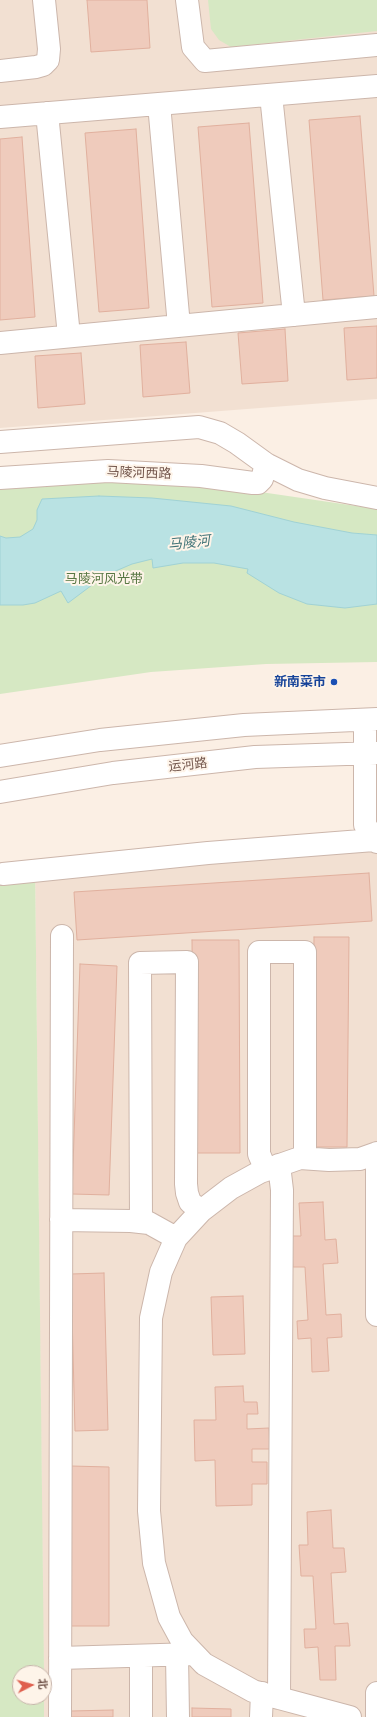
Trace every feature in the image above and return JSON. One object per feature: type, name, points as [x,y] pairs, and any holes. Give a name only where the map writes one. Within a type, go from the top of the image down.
[{"type":"street","points":[[0,71],[36,67],[43,65],[48,60],[49,49],[44,0]]},
{"type":"street","points":[[188,0],[193,47],[205,61],[377,45]]},
{"type":"street","points":[[0,118],[377,86]]},
{"type":"street","points":[[271,95],[294,315]]},
{"type":"street","points":[[159,104],[179,326]]},
{"type":"street","points":[[47,114],[69,336]]},
{"type":"street","points":[[0,343],[377,307]]},
{"type":"street","points":[[0,442],[199,427],[220,433],[237,443],[266,464],[298,480],[325,488],[377,498]]},
{"type":"street","name":"马陵河西路","points":[[0,478],[108,471],[201,476],[258,483],[262,479],[266,464]]},
{"type":"street","points":[[0,756],[100,740],[244,725],[371,720],[373,829],[208,853],[3,874]]},
{"type":"street","name":"运河路","points":[[0,792],[113,773],[247,758],[371,753]]},
{"type":"street","points":[[60,1717],[62,936]]},
{"type":"street","points":[[261,1717],[271,1696],[282,1190],[272,1168],[259,1154],[259,952],[305,952],[305,1158]]},
{"type":"street","points":[[141,1222],[140,963],[187,962],[186,1193],[190,1202],[201,1211]]},
{"type":"street","points":[[178,1717],[186,1654],[182,1641],[169,1617],[154,1563],[149,1511],[151,1318],[161,1272],[176,1238],[201,1211],[231,1188],[272,1168],[300,1158],[329,1160],[360,1159],[377,1153],[377,1315]]},
{"type":"street","points":[[61,1220],[149,1223],[176,1238]]},
{"type":"street","points":[[60,1658],[141,1657],[186,1654],[253,1691],[271,1696],[301,1711],[350,1717]]},
{"type":"street","points":[[141,1657],[141,1717]]},
{"type":"street","points":[[377,1692],[377,1717]]},
{"type":"shaded area","points":[[0,0],[377,0],[377,399],[0,428]]},
{"type":"shaded area","points":[[377,831],[377,1717],[44,1717],[44,1705],[52,1705],[52,1665],[43,1665],[35,861]]},
{"type":"green space","points":[[208,0],[377,0],[377,31],[231,47],[219,40],[211,29]]},
{"type":"green space","name":"马陵河风光带","points":[[105,479],[192,482],[377,509],[377,662],[266,664],[151,672],[0,694],[0,485]]},
{"type":"green space","points":[[35,861],[44,1665],[12,1665],[12,1705],[44,1705],[44,1717],[0,1717],[0,864]]},
{"type":"water","name":"马陵河","points":[[99,496],[152,498],[231,506],[294,522],[352,533],[377,535],[377,604],[345,608],[307,604],[279,593],[247,573],[248,569],[214,563],[183,563],[153,568],[152,559],[132,564],[104,576],[68,603],[61,591],[35,603],[23,605],[0,605],[0,536],[6,538],[20,537],[33,529],[37,520],[37,510],[42,499]]},
{"type":"building","points":[[87,0],[147,0],[150,48],[91,52]]},
{"type":"building","points":[[360,116],[374,296],[323,300],[309,120]]},
{"type":"building","points":[[249,123],[263,303],[212,307],[198,127]]},
{"type":"building","points":[[136,129],[149,308],[99,312],[85,133]]},
{"type":"building","points":[[22,137],[35,317],[0,320],[0,139]]},
{"type":"building","points":[[377,326],[377,378],[347,380],[344,328]]},
{"type":"building","points":[[285,329],[288,381],[242,384],[238,333]]},
{"type":"building","points":[[186,342],[190,393],[143,397],[140,345]]},
{"type":"building","points":[[81,353],[85,404],[38,408],[35,356]]},
{"type":"building","points":[[369,873],[372,921],[77,940],[74,892]]},
{"type":"building","points":[[314,937],[349,937],[347,1147],[312,1147]]},
{"type":"building","points":[[192,940],[239,940],[240,1153],[194,1153]]},
{"type":"building","points":[[80,964],[117,966],[109,1195],[72,1194]]},
{"type":"building","points":[[323,1202],[325,1240],[336,1239],[338,1263],[323,1264],[326,1315],[341,1314],[342,1337],[327,1338],[329,1371],[312,1372],[311,1338],[298,1339],[297,1321],[308,1320],[305,1267],[293,1267],[291,1236],[301,1236],[299,1203]]},
{"type":"building","points":[[104,1273],[108,1430],[75,1431],[71,1274]]},
{"type":"building","points":[[243,1296],[245,1354],[213,1355],[211,1297]]},
{"type":"building","points":[[243,1386],[244,1402],[257,1402],[258,1414],[247,1414],[247,1429],[269,1428],[270,1449],[252,1449],[252,1462],[267,1462],[267,1484],[252,1484],[252,1505],[216,1506],[215,1460],[195,1461],[194,1420],[216,1420],[215,1387]]},
{"type":"building","points":[[71,1466],[109,1467],[109,1626],[71,1626]]},
{"type":"building","points":[[331,1510],[333,1548],[344,1548],[346,1572],[331,1573],[334,1624],[348,1623],[350,1646],[335,1646],[336,1680],[320,1680],[318,1647],[305,1648],[304,1629],[316,1629],[313,1576],[301,1576],[299,1545],[308,1545],[307,1512]]},
{"type":"building","points":[[192,1708],[231,1709],[231,1717],[192,1717]]},
{"type":"building","points":[[113,1710],[113,1717],[71,1717],[71,1711]]},
{"type":"place","name":"新南菜市","points":[[334,682]]}]
